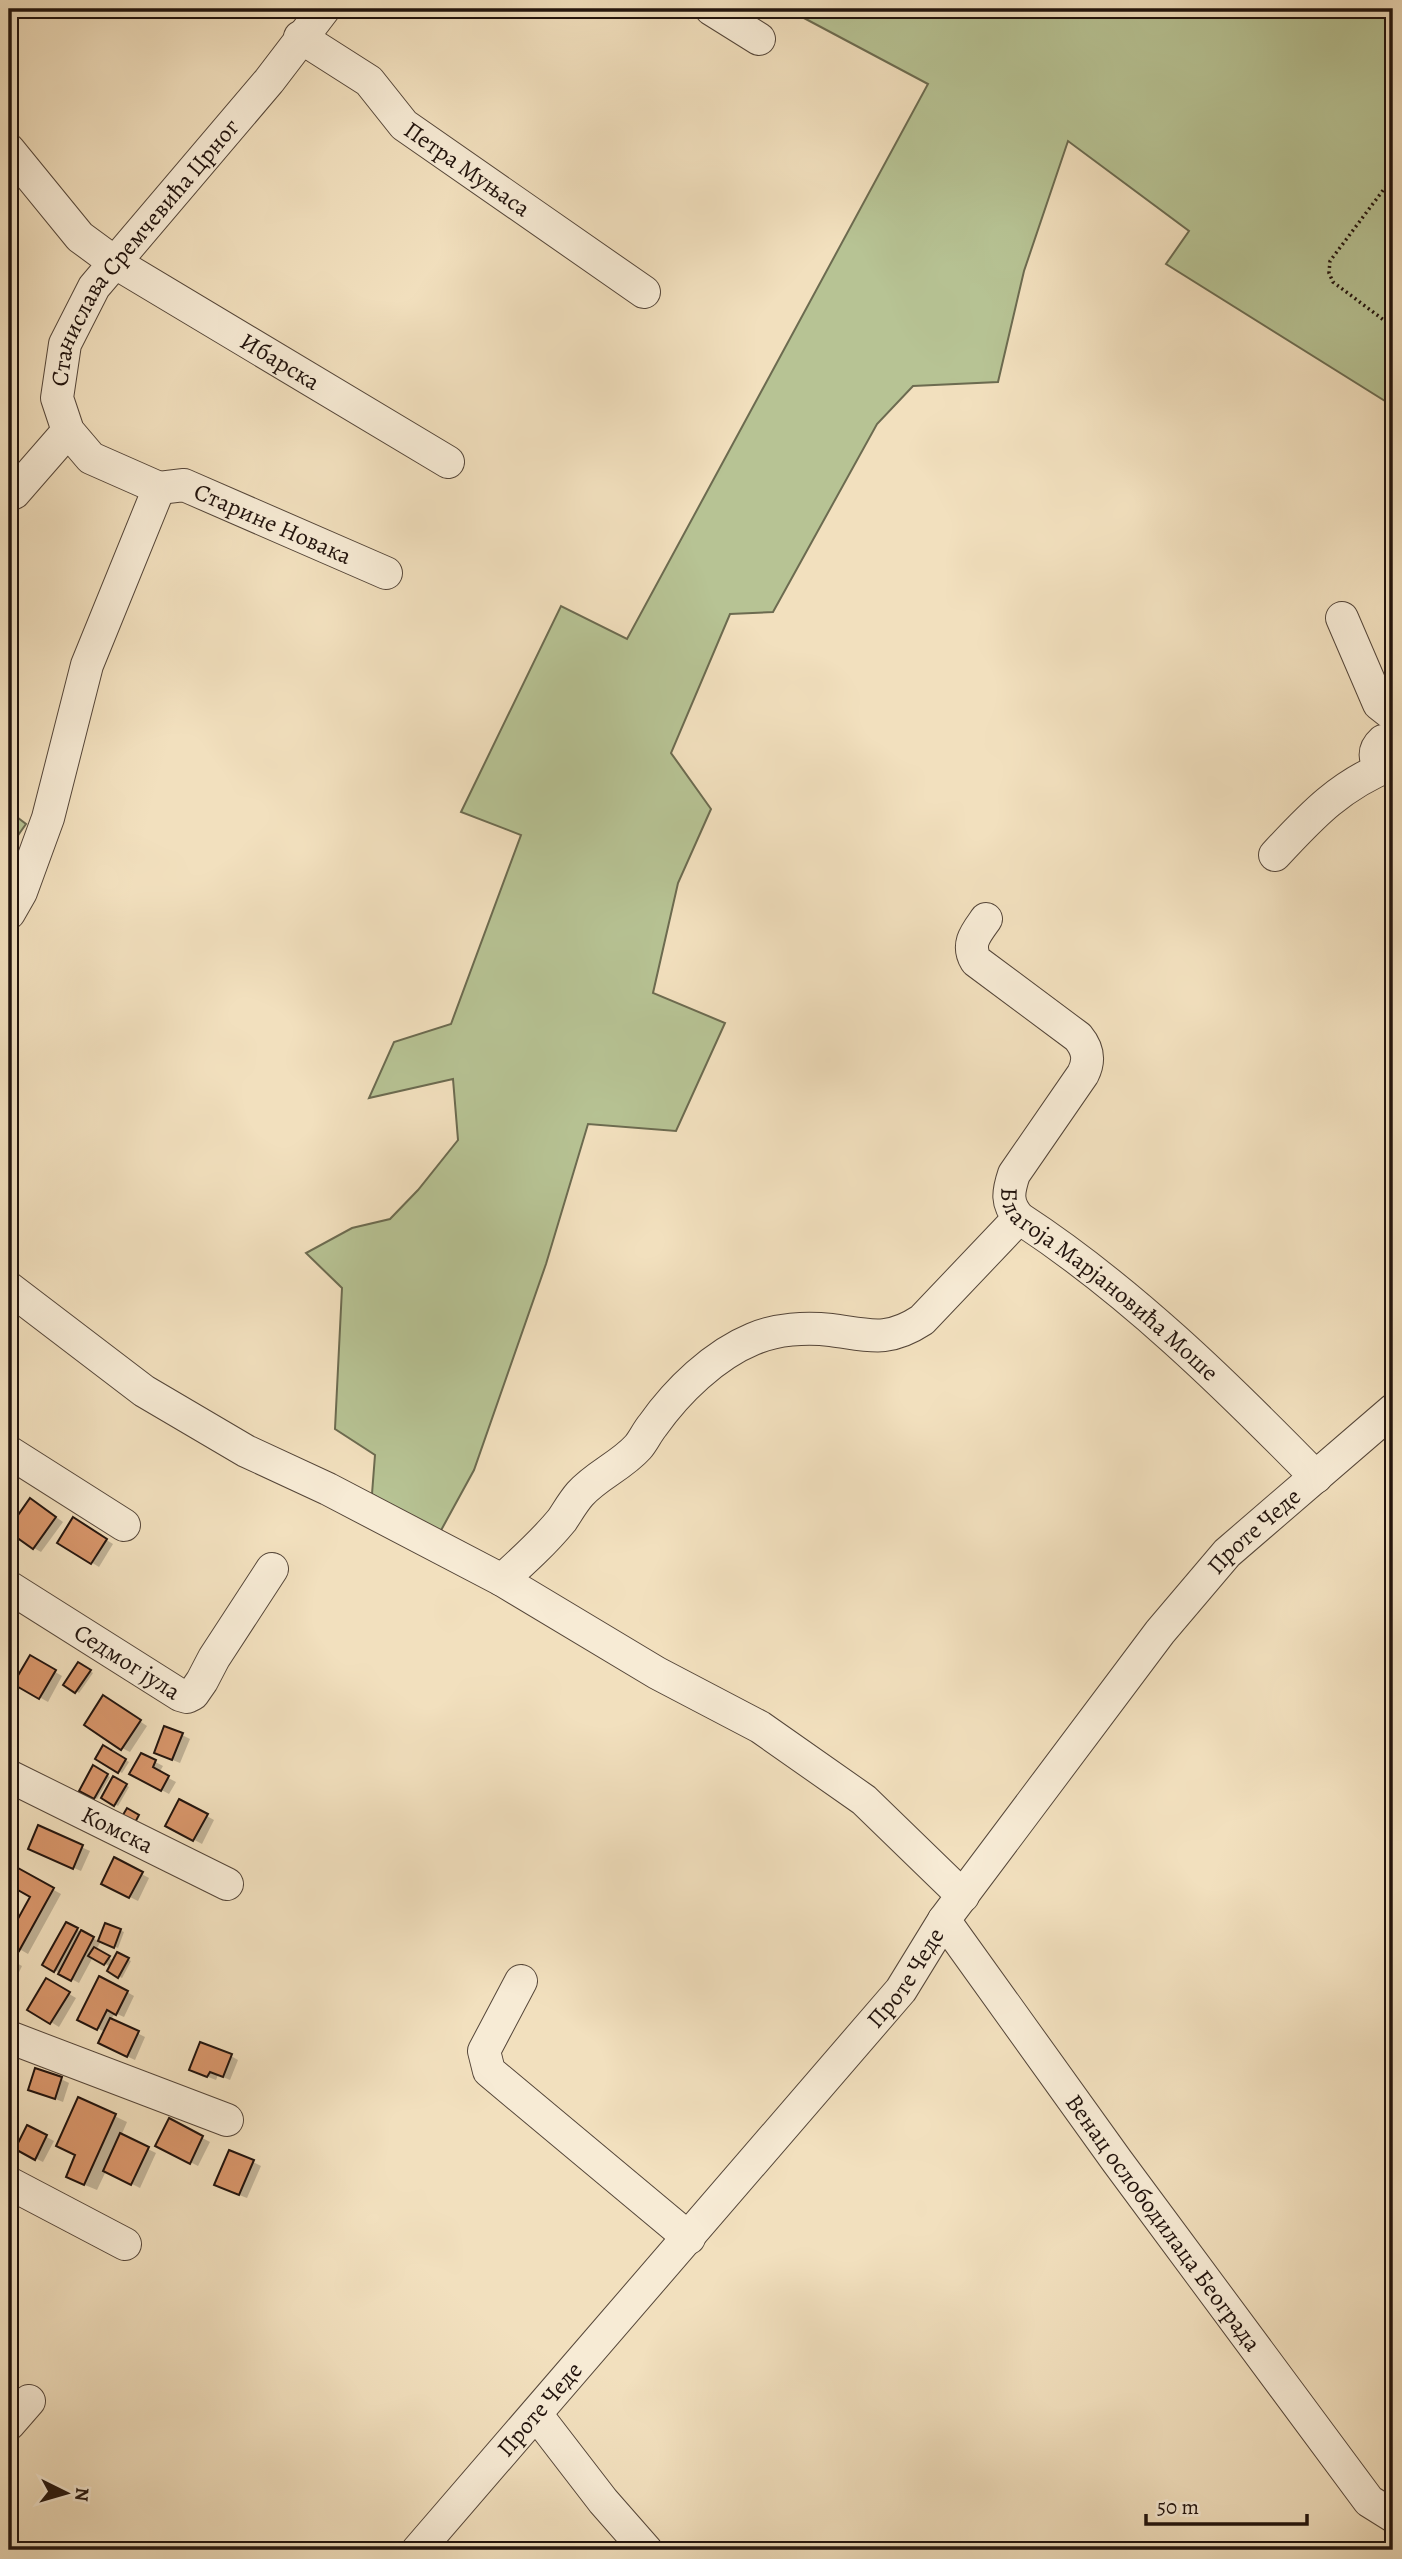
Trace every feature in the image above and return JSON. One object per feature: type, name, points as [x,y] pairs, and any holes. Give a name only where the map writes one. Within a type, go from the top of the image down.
[{"type":"street","name":"Станислава Сремчевића Црног","points":[[159,488],[91,458],[68,430],[57,398],[65,344],[94,287],[269,81],[324,9]]},
{"type":"street","points":[[711,9],[759,38]]},
{"type":"street","name":"Петра Муњаса","points":[[300,37],[369,81],[404,125],[644,292]]},
{"type":"street","name":"Ибарска","points":[[9,150],[80,237],[114,262],[448,461]]},
{"type":"street","points":[[11,489],[68,430]]},
{"type":"street","name":"Старине Новака","points":[[159,488],[184,485],[386,573]]},
{"type":"street","points":[[13,895],[48,818],[87,665],[159,488]]},
{"type":"street","points":[[1342,618],[1379,704],[1393,715]]},
{"type":"street","points":[[1275,855],[1329,800],[1390,758]]},
{"type":"street","name":"Благоја Марјановића Моше","points":[[986,919],[975,933],[971,944],[976,961],[1078,1037],[1084,1044],[1088,1059],[1083,1074],[1014,1174],[1009,1191],[1010,1207],[1019,1218],[1186,1349],[1315,1477]]},
{"type":"street","points":[[502,1580],[540,1545],[579,1494],[637,1447],[668,1405],[723,1356],[755,1338],[792,1330],[832,1331],[881,1337],[909,1328],[922,1320],[1019,1218]]},
{"type":"street","points":[[9,1288],[155,1398],[246,1451],[328,1489],[502,1580],[657,1673],[760,1727],[864,1800],[963,1896]]},
{"type":"street","name":"Проте Чеде","points":[[418,2550],[901,1990],[943,1920],[1168,1622],[1227,1553],[1393,1410]]},
{"type":"street","points":[[9,1452],[124,1525]]},
{"type":"street","name":"Седмог јула","points":[[9,1587],[187,1697],[193,1694],[202,1681],[272,1569]]},
{"type":"street","name":"Комска","points":[[9,1776],[227,1884]]},
{"type":"street","name":"Венац ослободилаца Београда","points":[[943,1920],[1369,2501],[1393,2516]]},
{"type":"street","points":[[521,1981],[484,2051],[489,2071],[689,2238]]},
{"type":"street","points":[[9,2037],[227,2120]]},
{"type":"street","points":[[9,2183],[125,2244]]},
{"type":"street","points":[[536,2414],[603,2501],[646,2550]]},
{"type":"path","points":[[1393,177],[1330,261],[1329,267],[1333,282],[1393,327]]},
{"type":"green space","points":[[787,9],[1393,9],[1393,406],[1166,264],[1189,231],[1068,141],[1024,271],[998,382],[913,386],[877,424],[773,612],[730,614],[671,753],[711,809],[678,883],[653,993],[725,1023],[676,1131],[588,1124],[546,1264],[474,1470],[439,1534],[372,1494],[375,1455],[335,1429],[342,1288],[306,1253],[352,1228],[390,1219],[418,1190],[458,1140],[453,1079],[369,1098],[394,1042],[451,1024],[521,835],[461,812],[561,606],[627,639],[928,84]]},
{"type":"green space","points":[[9,811],[26,824],[9,848]]},
{"type":"building","points":[[30,1498],[56,1517],[33,1549],[9,1532],[9,1528]]},
{"type":"building","points":[[73,1517],[107,1539],[91,1564],[57,1543]]},
{"type":"building","points":[[30,1655],[56,1670],[39,1699],[13,1684]]},
{"type":"building","points":[[78,1662],[91,1670],[75,1693],[63,1685]]},
{"type":"building","points":[[103,1695],[141,1720],[121,1750],[84,1725]]},
{"type":"building","points":[[164,1726],[183,1733],[172,1760],[154,1753]]},
{"type":"building","points":[[103,1745],[126,1759],[118,1773],[95,1759]]},
{"type":"building","points":[[141,1753],[156,1760],[153,1767],[169,1776],[161,1791],[129,1774]]},
{"type":"building","points":[[93,1765],[108,1774],[94,1799],[79,1791]]},
{"type":"building","points":[[113,1776],[127,1784],[114,1806],[101,1798]]},
{"type":"building","points":[[179,1799],[208,1814],[193,1841],[165,1826]]},
{"type":"building","points":[[127,1808],[139,1815],[130,1832],[117,1825]]},
{"type":"building","points":[[38,1825],[83,1845],[73,1869],[28,1849]]},
{"type":"building","points":[[114,1857],[143,1872],[129,1898],[101,1884]]},
{"type":"building","points":[[9,1863],[54,1888],[19,1951],[9,1945],[9,1935],[30,1897],[9,1885]]},
{"type":"building","points":[[66,1922],[78,1928],[54,1972],[42,1965]]},
{"type":"building","points":[[105,1923],[121,1929],[114,1948],[98,1941]]},
{"type":"building","points":[[81,1930],[94,1937],[71,1981],[58,1974]]},
{"type":"building","points":[[94,1947],[110,1956],[104,1965],[88,1956]]},
{"type":"building","points":[[117,1952],[129,1958],[118,1978],[107,1971]]},
{"type":"building","points":[[99,1976],[128,1991],[116,2015],[107,2010],[97,2030],[77,2020]]},
{"type":"building","points":[[46,1978],[70,1992],[50,2024],[27,2010]]},
{"type":"building","points":[[110,2018],[139,2031],[127,2057],[98,2043]]},
{"type":"building","points":[[200,2042],[232,2054],[223,2077],[210,2072],[207,2077],[189,2070]]},
{"type":"building","points":[[35,2068],[62,2077],[55,2099],[28,2090]]},
{"type":"building","points":[[78,2097],[116,2114],[84,2185],[66,2177],[75,2155],[56,2146]]},
{"type":"building","points":[[169,2118],[203,2136],[190,2164],[155,2146]]},
{"type":"building","points":[[27,2125],[47,2135],[35,2160],[15,2149]]},
{"type":"building","points":[[120,2133],[149,2147],[131,2185],[103,2171]]},
{"type":"building","points":[[229,2150],[254,2160],[239,2195],[214,2185]]}]
